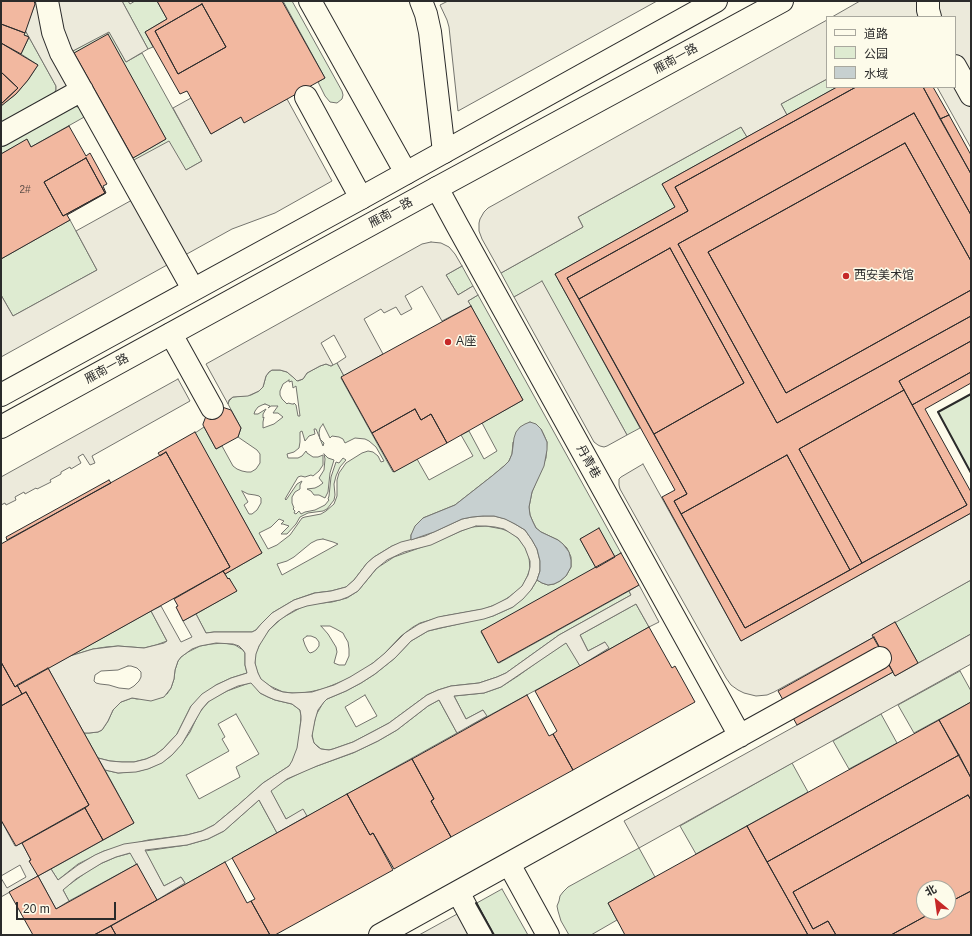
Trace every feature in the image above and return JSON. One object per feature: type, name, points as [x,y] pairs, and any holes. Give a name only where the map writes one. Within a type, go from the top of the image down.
[{"type":"main road","points":[[47,1],[55,40],[61,53],[193,290]]},
{"type":"main road","points":[[310,1],[406,173]]},
{"type":"main road","points":[[421,1],[430,32],[444,152]]},
{"type":"main road","points":[[1,395],[361,198],[716,1]]},
{"type":"main road","name":"雁南一路","points":[[1,427],[782,1]]},
{"type":"main road","points":[[928,1],[930,16]]},
{"type":"main road","points":[[956,68],[971,95]]},
{"type":"main road","points":[[1,135],[82,90]]},
{"type":"main road","points":[[306,97],[361,198]]},
{"type":"main road","name":"丹青巷","points":[[437,188],[456,225],[740,736]]},
{"type":"main road","points":[[171,334],[212,408]]},
{"type":"main road","points":[[380,935],[880,658]]},
{"type":"main road","points":[[509,864],[548,935]]},
{"type":"main road","points":[[458,892],[481,935]]},
{"type":"green space","points":[[122,1],[128,1],[130,4],[135,1],[157,1],[167,19],[145,32],[153,47],[148,49]]},
{"type":"green space","points":[[283,1],[292,1],[342,91],[342,99],[337,103],[330,102],[325,96],[318,82],[325,78]]},
{"type":"green space","points":[[25,30],[29,37],[24,35]]},
{"type":"green space","points":[[109,31],[126,62],[142,53],[202,161],[186,170],[132,161],[71,52]],"holes":[[[108,35],[166,139],[133,158],[75,53]]]},
{"type":"green space","points":[[29,37],[56,86],[56,90],[54,94],[1,123],[1,106],[16,94],[38,65],[21,54]]},
{"type":"green space","points":[[826,80],[826,88],[835,88],[787,115],[781,104]]},
{"type":"green space","points":[[73,106],[79,107],[86,116],[31,147],[27,140],[1,154],[1,146]]},
{"type":"green space","points":[[741,127],[747,137],[662,184],[675,207],[555,274],[640,428],[627,435],[542,282],[514,297],[501,273],[583,227],[578,217]]},
{"type":"green space","points":[[70,220],[97,270],[13,316],[1,295],[1,259]]},
{"type":"green space","points":[[462,266],[473,286],[458,295],[446,275]]},
{"type":"green space","points":[[478,295],[621,553],[615,557],[599,529],[580,539],[596,568],[481,632],[499,663],[629,591],[631,595],[559,635],[506,673],[479,683],[451,686],[438,690],[427,695],[389,723],[353,742],[329,750],[321,749],[314,743],[312,733],[316,715],[327,699],[346,691],[375,674],[395,658],[411,641],[428,631],[493,616],[513,607],[531,590],[537,580],[548,585],[560,581],[566,576],[571,567],[571,557],[567,548],[558,540],[536,528],[530,515],[529,507],[532,492],[546,458],[547,442],[541,429],[513,442],[512,454],[509,461],[504,466],[455,505],[423,518],[411,535],[411,540],[392,546],[374,557],[346,587],[314,593],[294,600],[272,613],[256,630],[252,632],[206,633],[196,614],[236,591],[225,574],[262,553],[195,433],[204,427],[216,449],[222,446],[233,466],[242,471],[251,472],[256,469],[260,463],[260,454],[257,450],[238,437],[241,428],[228,404],[229,401],[233,397],[251,395],[259,391],[263,387],[266,376],[272,370],[287,372],[298,381],[303,379],[307,373],[320,366],[326,364],[331,366],[337,363],[344,376],[341,378],[393,472],[417,459],[429,480],[473,456],[461,435],[469,431],[484,459],[497,451],[482,423],[523,400],[468,301]],"holes":[[[289,380],[289,382],[292,381],[293,388],[296,386],[300,416],[298,416],[296,405],[294,403],[287,404],[282,399],[280,391],[283,384]],[[265,404],[270,406],[268,408],[271,406],[278,406],[273,413],[278,413],[283,417],[274,424],[263,428],[263,414],[266,409],[258,414],[254,414],[258,407]],[[323,424],[330,438],[332,436],[339,437],[343,439],[345,443],[355,438],[365,439],[376,447],[384,461],[381,462],[378,456],[373,452],[368,451],[346,463],[339,473],[337,480],[337,496],[334,504],[321,514],[302,518],[290,535],[277,545],[268,549],[259,533],[271,527],[279,519],[284,521],[281,524],[289,526],[281,534],[287,534],[300,517],[308,513],[323,511],[327,509],[334,500],[334,484],[340,467],[346,460],[343,458],[339,463],[336,462],[331,477],[329,500],[325,505],[301,514],[299,511],[296,514],[294,513],[295,511],[293,509],[292,497],[295,492],[300,489],[302,481],[297,484],[286,500],[285,499],[298,477],[313,476],[323,465],[323,455],[313,457],[306,451],[298,458],[288,458],[287,454],[294,452],[299,448],[300,432],[302,431],[305,441],[309,436],[315,434],[314,429],[316,429],[320,439],[319,433]],[[242,491],[261,498],[261,503],[257,510],[252,514],[249,514],[244,505],[248,502]],[[323,539],[338,544],[282,575],[277,564],[294,557],[311,543]],[[365,695],[377,716],[356,727],[345,707]]]},
{"type":"green space","points":[[971,394],[971,473],[938,412]]},
{"type":"green space","points":[[324,454],[328,458],[334,460],[330,473],[328,492],[325,498],[319,495],[314,495],[307,489],[315,488],[323,483],[319,478],[324,470]]},
{"type":"green space","points":[[486,526],[502,529],[510,532],[518,538],[525,547],[529,557],[530,569],[523,585],[517,591],[497,604],[484,609],[444,616],[420,623],[401,636],[383,655],[364,670],[323,689],[301,693],[283,692],[261,680],[255,664],[255,655],[262,639],[282,618],[302,607],[347,598],[358,591],[377,568],[394,557],[436,542],[471,527]],"holes":[[[321,626],[330,626],[343,633],[348,642],[349,649],[349,656],[345,665],[334,663],[337,652],[336,647]],[[307,636],[316,638],[319,642],[319,646],[316,650],[310,653],[303,639]]]},
{"type":"green space","points":[[971,580],[971,634],[918,663],[895,622]]},
{"type":"green space","points":[[636,604],[649,627],[592,659],[605,642],[588,651],[580,635]]},
{"type":"green space","points":[[151,611],[167,641],[144,648],[118,646],[93,649],[70,656]]},
{"type":"green space","points":[[567,642],[580,666],[470,726],[486,716],[483,710],[466,719],[454,696],[484,693],[501,687]]},
{"type":"green space","points":[[224,643],[235,645],[243,650],[245,653],[247,673],[216,685],[191,706],[177,734],[155,755],[134,762],[110,761],[98,758],[84,733],[98,732],[102,730],[113,710],[121,702],[132,698],[137,699],[167,694],[171,688],[175,670],[181,657],[200,646]]},
{"type":"green space","points":[[960,671],[971,691],[971,702],[914,733],[898,705]]},
{"type":"green space","points":[[252,682],[260,693],[275,700],[292,704],[300,710],[299,742],[292,763],[263,783],[214,825],[202,831],[187,835],[148,840],[104,851],[78,864],[58,880],[51,869],[134,823],[105,770],[118,773],[139,771],[150,768],[164,761],[172,755],[183,742],[190,732],[199,713],[210,700],[227,691]],"holes":[[[236,714],[259,754],[236,767],[240,777],[199,799],[186,775],[229,751],[222,739],[225,737],[218,724]]]},
{"type":"green space","points":[[439,700],[457,733],[290,826],[306,816],[303,810],[286,819],[270,790],[306,770],[353,753],[378,741],[397,730],[428,706]]},
{"type":"green space","points":[[881,714],[897,743],[849,769],[833,741]]},
{"type":"green space","points":[[792,763],[808,792],[696,854],[680,826]]},
{"type":"green space","points":[[259,800],[277,833],[168,894],[185,883],[181,877],[164,886],[145,851],[187,845],[208,839],[224,831]]},
{"type":"green space","points":[[639,848],[655,877],[608,903],[617,920],[591,935],[569,935],[561,921],[557,906],[563,892],[568,887]]},
{"type":"green space","points":[[131,853],[137,864],[69,901],[63,890],[66,887],[100,864],[116,857]]},
{"type":"green space","points":[[502,889],[528,935],[492,935],[475,904]]},
{"type":"shaded area","points":[[34,1],[122,1],[148,49],[126,62],[109,32],[71,52],[132,161],[169,141],[186,170],[202,161],[173,108],[191,98],[211,134],[241,117],[287,99],[332,181],[275,213],[232,229],[1,357],[1,295],[13,316],[97,270],[76,231],[132,200],[79,107],[73,106],[1,146],[1,123],[54,94],[56,90],[56,86],[25,30],[35,4]]},
{"type":"shaded area","points":[[448,1],[657,1],[458,111],[449,27],[440,5]]},
{"type":"shaded area","points":[[860,1],[971,1],[971,148],[938,88],[956,88],[956,16],[834,16]]},
{"type":"shaded area","points":[[826,21],[826,80],[781,104],[787,115],[747,137],[741,127],[578,217],[583,227],[501,273],[479,231],[480,219],[488,208]]},
{"type":"shaded area","points":[[431,242],[441,243],[449,247],[455,254],[462,266],[446,275],[458,295],[473,286],[478,295],[468,301],[471,306],[442,321],[422,286],[405,296],[412,309],[401,315],[396,307],[384,313],[381,309],[364,319],[383,354],[344,376],[337,363],[346,357],[334,335],[321,343],[333,365],[331,366],[326,364],[320,366],[307,373],[303,379],[297,381],[287,372],[272,370],[266,376],[263,387],[259,391],[248,396],[233,397],[229,400],[228,404],[206,364],[422,244]]},
{"type":"shaded area","points":[[542,281],[627,435],[607,446],[600,446],[594,442],[514,297]]},
{"type":"shaded area","points":[[178,379],[190,401],[92,456],[95,463],[90,465],[83,454],[78,457],[81,463],[71,469],[70,467],[61,472],[61,474],[50,480],[51,482],[25,494],[24,492],[15,497],[16,500],[6,505],[5,503],[1,505],[1,477]]},
{"type":"shaded area","points":[[643,464],[741,641],[971,513],[971,580],[873,635],[874,637],[774,692],[767,695],[756,696],[744,693],[731,685],[726,678],[620,489],[619,479]]},
{"type":"shaded area","points":[[494,516],[506,519],[525,530],[537,549],[540,561],[540,571],[531,590],[523,599],[513,607],[493,616],[428,631],[411,641],[395,658],[375,674],[346,691],[327,699],[318,710],[312,736],[314,743],[318,747],[329,750],[353,742],[389,723],[427,695],[438,690],[451,686],[479,683],[506,673],[559,635],[631,595],[629,591],[639,585],[659,622],[649,627],[636,604],[580,635],[588,651],[605,642],[609,648],[580,666],[566,643],[501,687],[484,693],[454,696],[466,719],[483,710],[487,716],[457,733],[439,700],[428,706],[397,730],[378,741],[355,752],[287,779],[271,791],[286,819],[303,809],[307,816],[277,833],[259,800],[224,831],[208,839],[187,845],[145,850],[164,886],[181,877],[185,883],[157,900],[130,853],[102,863],[76,879],[63,890],[69,901],[56,909],[38,876],[51,869],[58,880],[78,865],[95,855],[124,844],[187,835],[202,831],[214,825],[263,783],[289,766],[297,748],[301,720],[300,710],[292,704],[275,700],[260,693],[251,683],[238,686],[208,702],[202,709],[182,744],[162,763],[136,772],[118,773],[105,770],[98,758],[110,761],[134,762],[155,755],[177,734],[191,706],[202,694],[231,678],[247,673],[245,653],[239,646],[233,644],[216,643],[200,646],[192,649],[178,661],[171,688],[164,697],[151,701],[132,698],[121,702],[113,710],[102,730],[98,732],[84,733],[48,668],[70,656],[93,649],[118,646],[144,648],[164,643],[167,641],[151,611],[161,606],[181,642],[192,637],[183,621],[196,614],[206,633],[252,632],[256,630],[272,613],[294,600],[315,593],[346,587],[354,580],[367,563],[392,546],[401,542],[425,536],[462,519]],"holes":[[[476,526],[504,529],[518,538],[525,548],[530,561],[528,575],[522,586],[508,598],[482,609],[438,617],[419,624],[405,633],[373,663],[334,685],[312,692],[292,693],[274,689],[261,679],[255,663],[256,654],[269,630],[277,622],[295,610],[348,597],[358,591],[376,569],[387,560],[404,552],[431,545],[461,531]],[[128,666],[137,668],[141,672],[139,681],[129,689],[100,684],[94,681],[95,675],[101,671],[118,670]]]},
{"type":"shaded area","points":[[971,634],[971,664],[639,848],[624,821],[893,672],[895,676]]},
{"type":"shaded area","points":[[1,820],[15,846],[22,843],[31,860],[30,861],[38,876],[1,897],[1,878],[7,888],[26,877],[20,865],[1,876]]},
{"type":"shaded area","points":[[459,913],[471,935],[419,935]]},
{"type":"water","points":[[530,422],[536,424],[541,429],[547,442],[547,450],[544,466],[532,492],[529,507],[530,515],[536,528],[558,540],[569,552],[571,567],[566,576],[554,584],[548,585],[537,580],[540,571],[540,561],[537,549],[532,540],[525,530],[505,519],[494,516],[462,519],[434,532],[411,540],[411,535],[415,526],[423,518],[455,505],[504,466],[509,461],[512,454],[516,432],[520,427]]},
{"type":"building","points":[[1,1],[34,1],[35,4],[25,33],[1,24]]},
{"type":"building","points":[[157,1],[282,1],[325,78],[244,123],[241,117],[211,134],[187,91],[180,94],[145,32],[167,19]],"holes":[[[202,4],[226,47],[178,74],[155,31]]]},
{"type":"building","points":[[202,4],[226,47],[178,74],[155,31]]},
{"type":"building","points":[[1,24],[25,33],[24,35],[29,37],[21,54],[1,43]]},
{"type":"building","points":[[108,34],[166,139],[133,158],[74,53]]},
{"type":"building","points":[[1,43],[38,65],[16,94],[1,106],[1,104],[18,88],[1,72]]},
{"type":"building","points":[[1,72],[18,88],[1,104]]},
{"type":"building","points":[[835,88],[854,88],[675,187],[688,211],[567,278],[687,494],[674,501],[745,628],[967,505],[912,405],[971,372],[971,383],[925,409],[971,492],[971,513],[741,641],[662,497],[675,490],[555,274],[675,207],[662,184]]},
{"type":"building","points":[[854,88],[924,88],[971,174],[971,215],[914,113],[678,244],[777,423],[971,316],[971,341],[899,381],[904,390],[799,449],[862,563],[850,570],[787,455],[681,514],[674,501],[687,494],[654,434],[744,383],[670,248],[579,299],[567,278],[688,211],[675,187]]},
{"type":"building","points":[[924,88],[934,88],[949,115],[940,119]]},
{"type":"building","points":[[914,113],[971,215],[971,261],[905,143],[708,252],[786,393],[971,290],[971,316],[777,423],[678,244]]},
{"type":"building","points":[[949,115],[971,155],[971,174],[940,119]]},
{"type":"building","points":[[69,126],[86,156],[90,153],[107,184],[103,186],[106,193],[67,215],[70,220],[1,259],[1,154],[27,139],[31,147]],"holes":[[[86,158],[105,193],[63,216],[44,182]]]},
{"type":"building","name":"西安美术馆","points":[[905,143],[971,261],[971,290],[786,393],[708,252]]},
{"type":"building","points":[[86,158],[105,193],[63,216],[44,182]]},
{"type":"building","points":[[670,248],[744,383],[654,434],[579,299]]},
{"type":"building","name":"A座","points":[[471,306],[523,400],[447,443],[431,414],[421,420],[415,409],[372,433],[341,377]]},
{"type":"building","points":[[971,341],[971,372],[912,405],[899,381]]},
{"type":"building","points":[[904,390],[967,505],[862,563],[799,449]]},
{"type":"building","points":[[222,407],[231,410],[241,428],[238,437],[216,449],[203,424],[206,416]]},
{"type":"building","points":[[415,409],[421,420],[431,414],[447,443],[394,472],[372,433]]},
{"type":"building","points":[[195,432],[262,553],[225,574],[223,571],[230,567],[166,452],[160,456],[158,453]]},
{"type":"building","points":[[166,452],[230,567],[15,687],[1,662],[1,544]]},
{"type":"building","points":[[787,455],[850,570],[745,628],[681,514]]},
{"type":"building","points":[[109,480],[111,483],[7,540],[6,537]]},
{"type":"building","points":[[599,528],[615,557],[596,568],[580,539]]},
{"type":"building","points":[[621,553],[639,585],[498,663],[481,631]]},
{"type":"building","points":[[223,571],[237,591],[183,621],[174,599]]},
{"type":"building","points":[[895,622],[918,663],[895,676],[872,635]]},
{"type":"building","points":[[649,627],[672,668],[675,666],[695,702],[573,770],[553,734],[557,731],[535,691]]},
{"type":"building","points":[[874,637],[893,672],[797,725],[778,691]]},
{"type":"building","points":[[1,662],[15,687],[17,685],[22,694],[1,706]]},
{"type":"building","points":[[48,668],[134,823],[103,840],[85,808],[89,805],[26,692],[22,694],[17,685]]},
{"type":"building","points":[[26,692],[89,805],[16,846],[1,820],[1,706]]},
{"type":"building","points":[[527,695],[549,736],[553,734],[573,770],[451,837],[431,801],[434,799],[412,759]]},
{"type":"building","points":[[971,702],[971,778],[939,720]]},
{"type":"building","points":[[939,720],[959,755],[767,862],[747,826]]},
{"type":"building","points":[[959,755],[971,778],[971,800],[968,795],[793,892],[813,929],[828,921],[836,935],[808,935],[767,862]]},
{"type":"building","points":[[412,759],[434,799],[431,801],[451,837],[394,869],[373,833],[370,835],[347,794]]},
{"type":"building","points":[[347,794],[370,835],[373,833],[393,870],[275,935],[270,935],[251,901],[255,899],[232,858]]},
{"type":"building","points":[[968,795],[971,800],[971,891],[956,899],[956,880],[916,880],[916,920],[918,920],[891,935],[836,935],[828,921],[813,929],[793,892]]},
{"type":"building","points":[[85,808],[103,840],[38,876],[29,861],[31,860],[22,843]]},
{"type":"building","points":[[747,826],[808,935],[625,935],[608,903]]},
{"type":"building","points":[[225,862],[247,903],[251,901],[270,935],[116,935],[111,926]]},
{"type":"building","points":[[137,864],[157,900],[94,935],[33,935],[9,892],[38,876],[56,909]]},
{"type":"building","points":[[971,891],[971,935],[891,935],[918,920],[956,920],[956,899]]},
{"type":"building","points":[[111,926],[116,935],[94,935]]},
{"type":"wall","points":[[971,394],[938,412],[971,473]]},
{"type":"wall","points":[[476,903],[494,935]]},
{"type":"place","name":"西安美术馆","points":[[846,276]]},
{"type":"place","name":"A座","points":[[448,342]]}]
